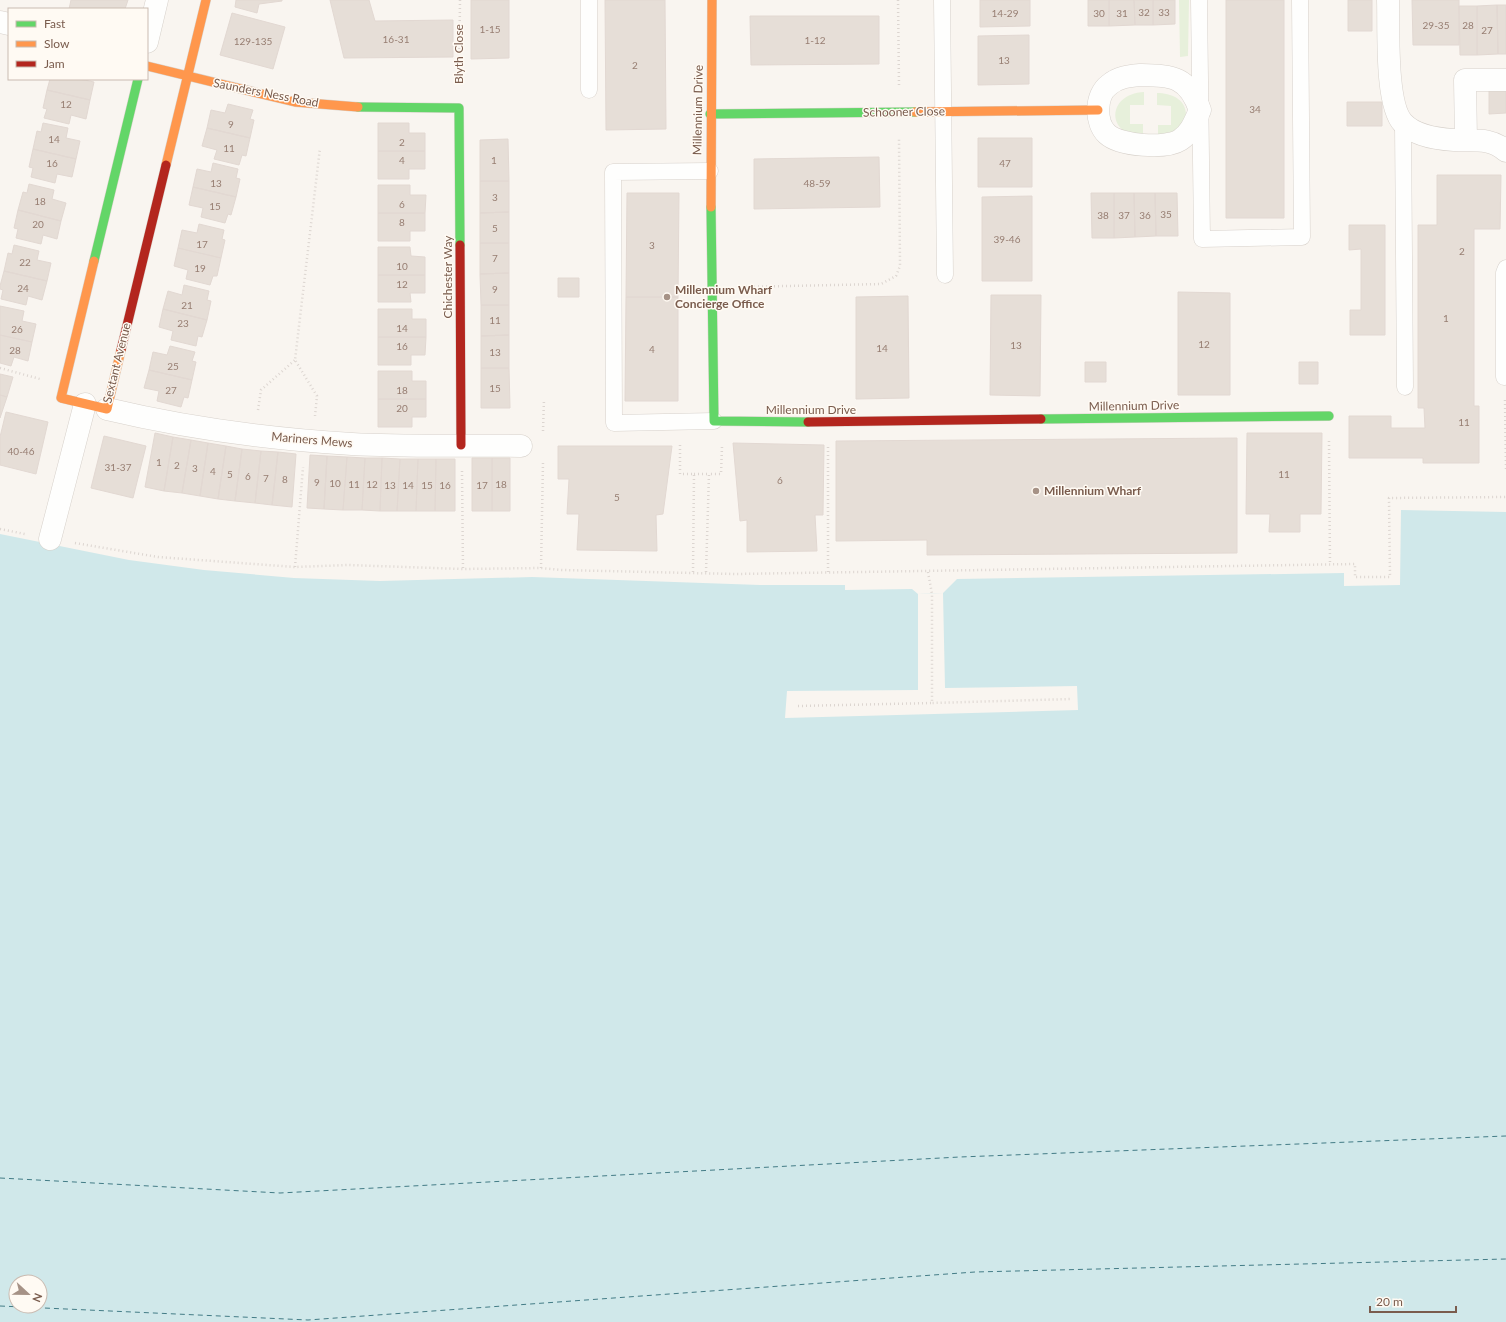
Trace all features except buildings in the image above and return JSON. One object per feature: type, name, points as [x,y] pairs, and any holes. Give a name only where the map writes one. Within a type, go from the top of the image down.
[{"type":"street","points":[[148,38],[157,0]]},
{"type":"street","name":"Sextant Avenue","points":[[138,80],[61,398],[106,409],[206,0]]},
{"type":"street","name":"Millennium Drive","points":[[712,0],[710,171],[714,421],[827,422],[1329,416]]},
{"type":"street","points":[[1388,0],[1391,84],[1394,104],[1403,123],[1418,133],[1439,140],[1488,141],[1497,143],[1506,151]]},
{"type":"street","name":"Saunders Ness Road","points":[[148,66],[187,77],[302,103],[373,108],[459,108]]},
{"type":"street","points":[[1140,75],[1169,76],[1178,79],[1188,85],[1200,110],[1189,133],[1179,141],[1158,145],[1124,144],[1115,140],[1107,134],[1100,125],[1098,110],[1101,98],[1107,86],[1125,76],[1140,75]]},
{"type":"street","points":[[1466,140],[1465,80],[1506,80]]},
{"type":"street","name":"Chichester Way","points":[[459,108],[461,445]]},
{"type":"street","name":"Schooner Close","points":[[710,114],[1098,110]]},
{"type":"street","points":[[50,539],[85,404]]},
{"type":"street","name":"Mariners Mews","points":[[106,409],[166,423],[309,441],[410,446],[521,446]]},
{"type":"lane","points":[[589,0],[589,90]]},
{"type":"lane","points":[[942,0],[945,275]]},
{"type":"lane","points":[[1199,0],[1202,239],[1302,237],[1300,0]]},
{"type":"lane","points":[[1403,123],[1405,387]]},
{"type":"lane","points":[[710,171],[613,172],[614,423],[714,421]]},
{"type":"lane","points":[[1504,377],[1504,273],[1506,268]]},
{"type":"path","name":"Blyth Close","points":[[459,108],[460,0]]},
{"type":"path","points":[[712,287],[882,284],[896,276],[900,266],[898,0]]},
{"type":"path","points":[[295,567],[309,441],[317,396],[295,360],[320,148]]},
{"type":"path","points":[[254,435],[261,390],[295,360]]},
{"type":"path","points":[[0,368],[64,385]]},
{"type":"path","points":[[1504,377],[1506,471]]},
{"type":"path","points":[[543,438],[544,399]]},
{"type":"path","points":[[1329,416],[1330,565]]},
{"type":"path","points":[[827,422],[828,573]]},
{"type":"path","points":[[680,439],[680,474],[721,474],[722,440]]},
{"type":"path","points":[[461,445],[463,569]]},
{"type":"path","points":[[541,568],[543,461]]},
{"type":"path","points":[[693,572],[694,474]]},
{"type":"path","points":[[706,572],[709,474]]},
{"type":"path","points":[[0,529],[158,557],[295,567],[348,565],[463,569],[541,568],[562,570],[706,572],[735,574],[1355,564],[1355,578],[1390,577],[1389,498],[1506,497]]},
{"type":"path","points":[[928,572],[932,594],[932,703]]},
{"type":"path","points":[[798,706],[1071,699]]},
{"type":"green space","points":[[1179,0],[1189,0],[1188,56],[1180,57]]},
{"type":"green space","points":[[1144,92],[1144,105],[1130,105],[1130,124],[1143,124],[1143,136],[1131,134],[1122,129],[1117,123],[1115,115],[1117,107],[1123,100],[1132,94]]},
{"type":"green space","points":[[1157,93],[1167,94],[1181,101],[1185,109],[1186,117],[1180,130],[1158,136],[1158,125],[1171,125],[1171,106],[1157,105]]},
{"type":"water","points":[[1401,510],[1506,512],[1506,1322],[0,1322],[0,534],[129,560],[204,570],[294,578],[380,581],[532,577],[760,585],[845,585],[845,590],[912,589],[918,594],[943,593],[957,579],[1344,573],[1344,586],[1400,585]]},
{"type":"pier","points":[[943,593],[945,688],[1077,686],[1078,710],[785,718],[787,691],[918,690],[918,594]]},
{"type":"ferry route","points":[[0,1178],[280,1193],[960,1157],[1506,1136]]},
{"type":"ferry route","points":[[0,1306],[308,1320],[975,1272],[1506,1259]]},
{"type":"traffic: fast","points":[[94,261],[138,80]]},
{"type":"traffic: fast","points":[[358,107],[459,108],[460,245]]},
{"type":"traffic: fast","points":[[710,114],[915,112]]},
{"type":"traffic: fast","points":[[711,207],[714,421],[808,422]]},
{"type":"traffic: fast","points":[[1041,419],[1329,416]]},
{"type":"traffic: slow","points":[[166,165],[206,0]]},
{"type":"traffic: slow","points":[[711,207],[712,0]]},
{"type":"traffic: slow","points":[[148,66],[295,102],[358,107]]},
{"type":"traffic: slow","points":[[915,112],[1098,110]]},
{"type":"traffic: slow","points":[[94,261],[61,398],[107,409],[121,350]]},
{"type":"traffic: jam","points":[[121,350],[166,165]]},
{"type":"traffic: jam","points":[[460,245],[461,445]]},
{"type":"traffic: jam","points":[[808,422],[1041,419]]},
{"type":"place","name":"Millennium Wharf Concierge Office","points":[[667,297]]},
{"type":"place","name":"Millennium Wharf","points":[[1036,491]]}]
